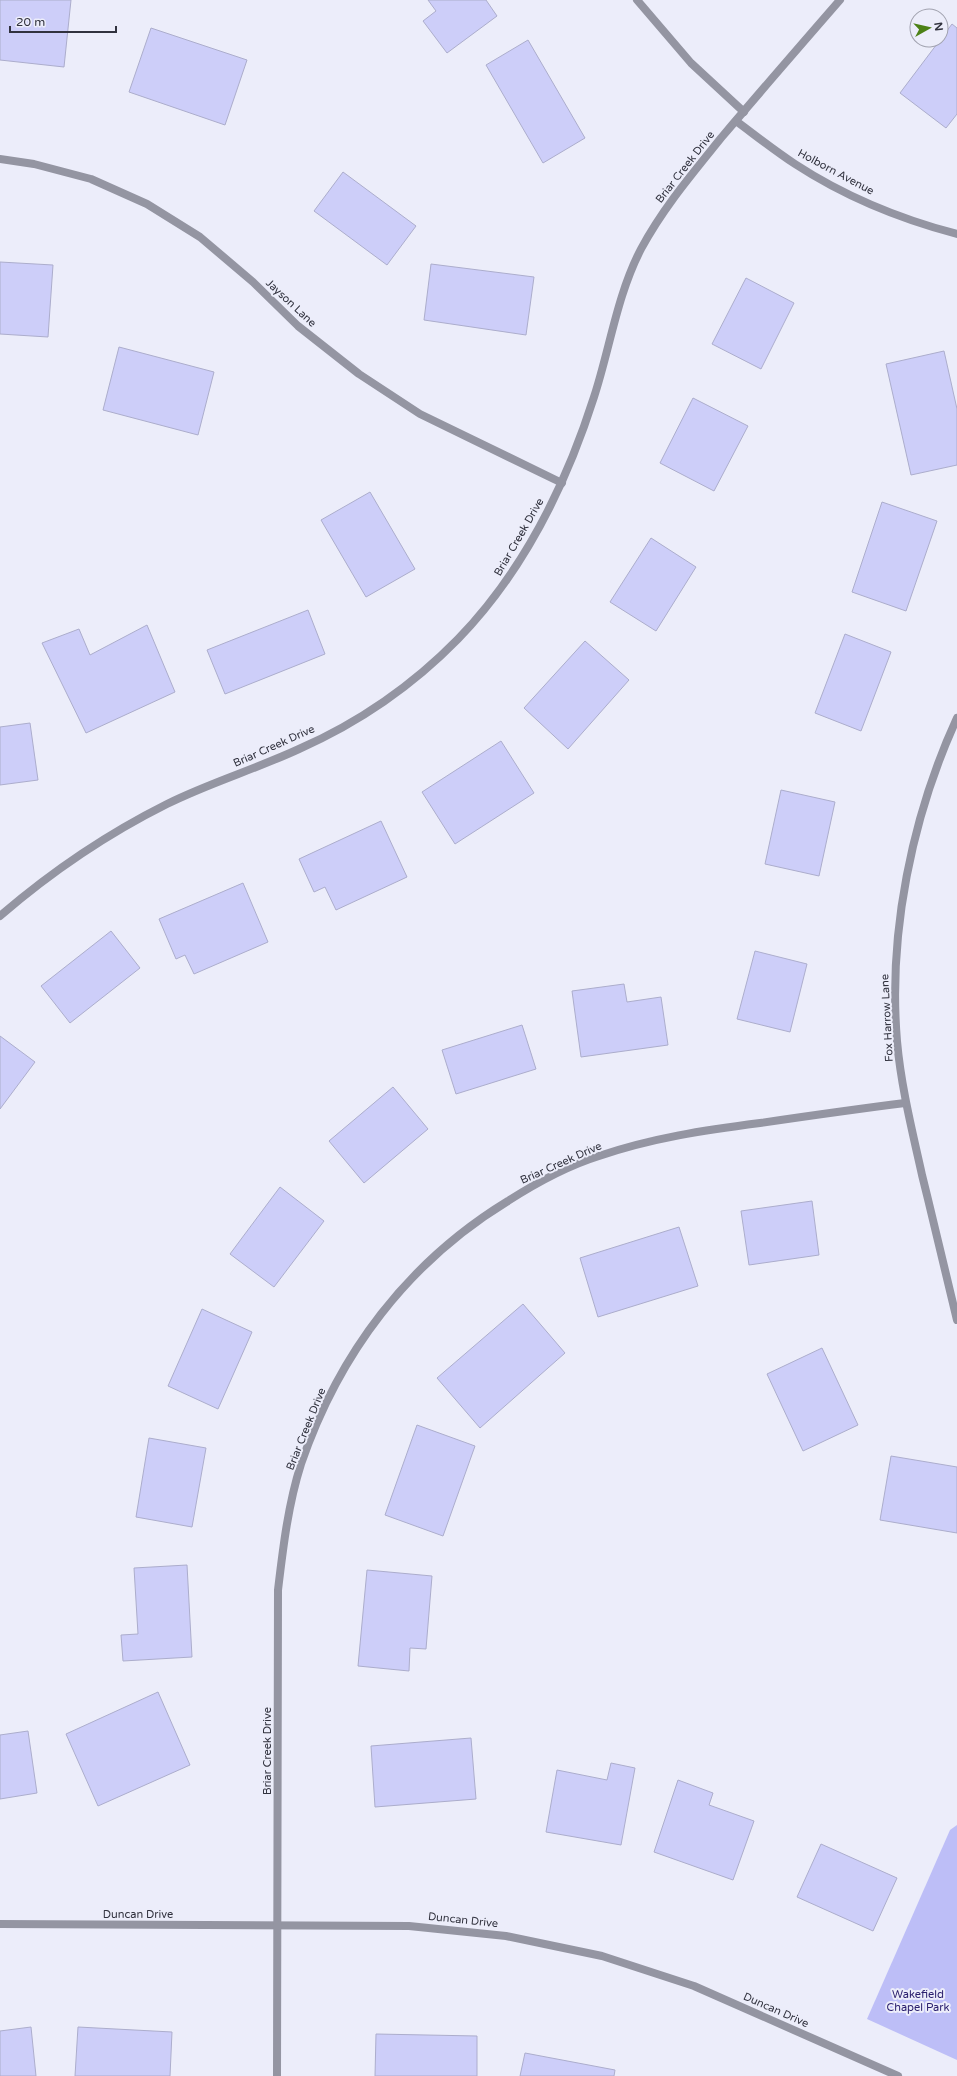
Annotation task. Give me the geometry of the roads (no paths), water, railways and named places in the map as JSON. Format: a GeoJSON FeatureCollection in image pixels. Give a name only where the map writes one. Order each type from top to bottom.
{"type":"FeatureCollection","features":[{"type":"Feature","properties":{"kind":"street"},"geometry":{"type":"LineString","coordinates":[[637,0],[691,63],[744,112]]}},
{"type":"Feature","properties":{"kind":"street","name":"Briar Creek Drive"},"geometry":{"type":"LineString","coordinates":[[0,916],[28,892],[97,843],[168,803],[302,748],[366,714],[418,677],[460,637],[504,585],[527,550],[562,483],[594,397],[620,300],[640,251],[669,202],[840,0]]}},
{"type":"Feature","properties":{"kind":"street","name":"Holborn Avenue"},"geometry":{"type":"LineString","coordinates":[[736,121],[796,164],[855,198],[922,225],[957,234]]}},
{"type":"Feature","properties":{"kind":"street","name":"Jayson Lane"},"geometry":{"type":"LineString","coordinates":[[0,159],[34,164],[91,179],[147,204],[200,237],[253,282],[298,326],[359,374],[420,414],[562,483]]}},
{"type":"Feature","properties":{"kind":"street","name":"Fox Harrow Lane"},"geometry":{"type":"LineString","coordinates":[[957,718],[944,746],[920,819],[905,889],[896,967],[897,1040],[905,1103],[957,1320]]}},
{"type":"Feature","properties":{"kind":"street","name":"Briar Creek Drive"},"geometry":{"type":"LineString","coordinates":[[277,2076],[279,1925],[278,1590],[286,1525],[301,1465],[323,1408],[352,1353],[384,1308],[428,1261],[478,1219],[536,1183],[598,1156],[658,1139],[696,1132],[905,1103]]}},
{"type":"Feature","properties":{"kind":"street","name":"Duncan Drive"},"geometry":{"type":"LineString","coordinates":[[0,1924],[408,1926],[506,1936],[602,1956],[694,1986],[898,2076]]}},
{"type":"Feature","properties":{"kind":"park label","name":"Wakefield Chapel Park"},"geometry":{"type":"Point","coordinates":[918,2000]}}]}
